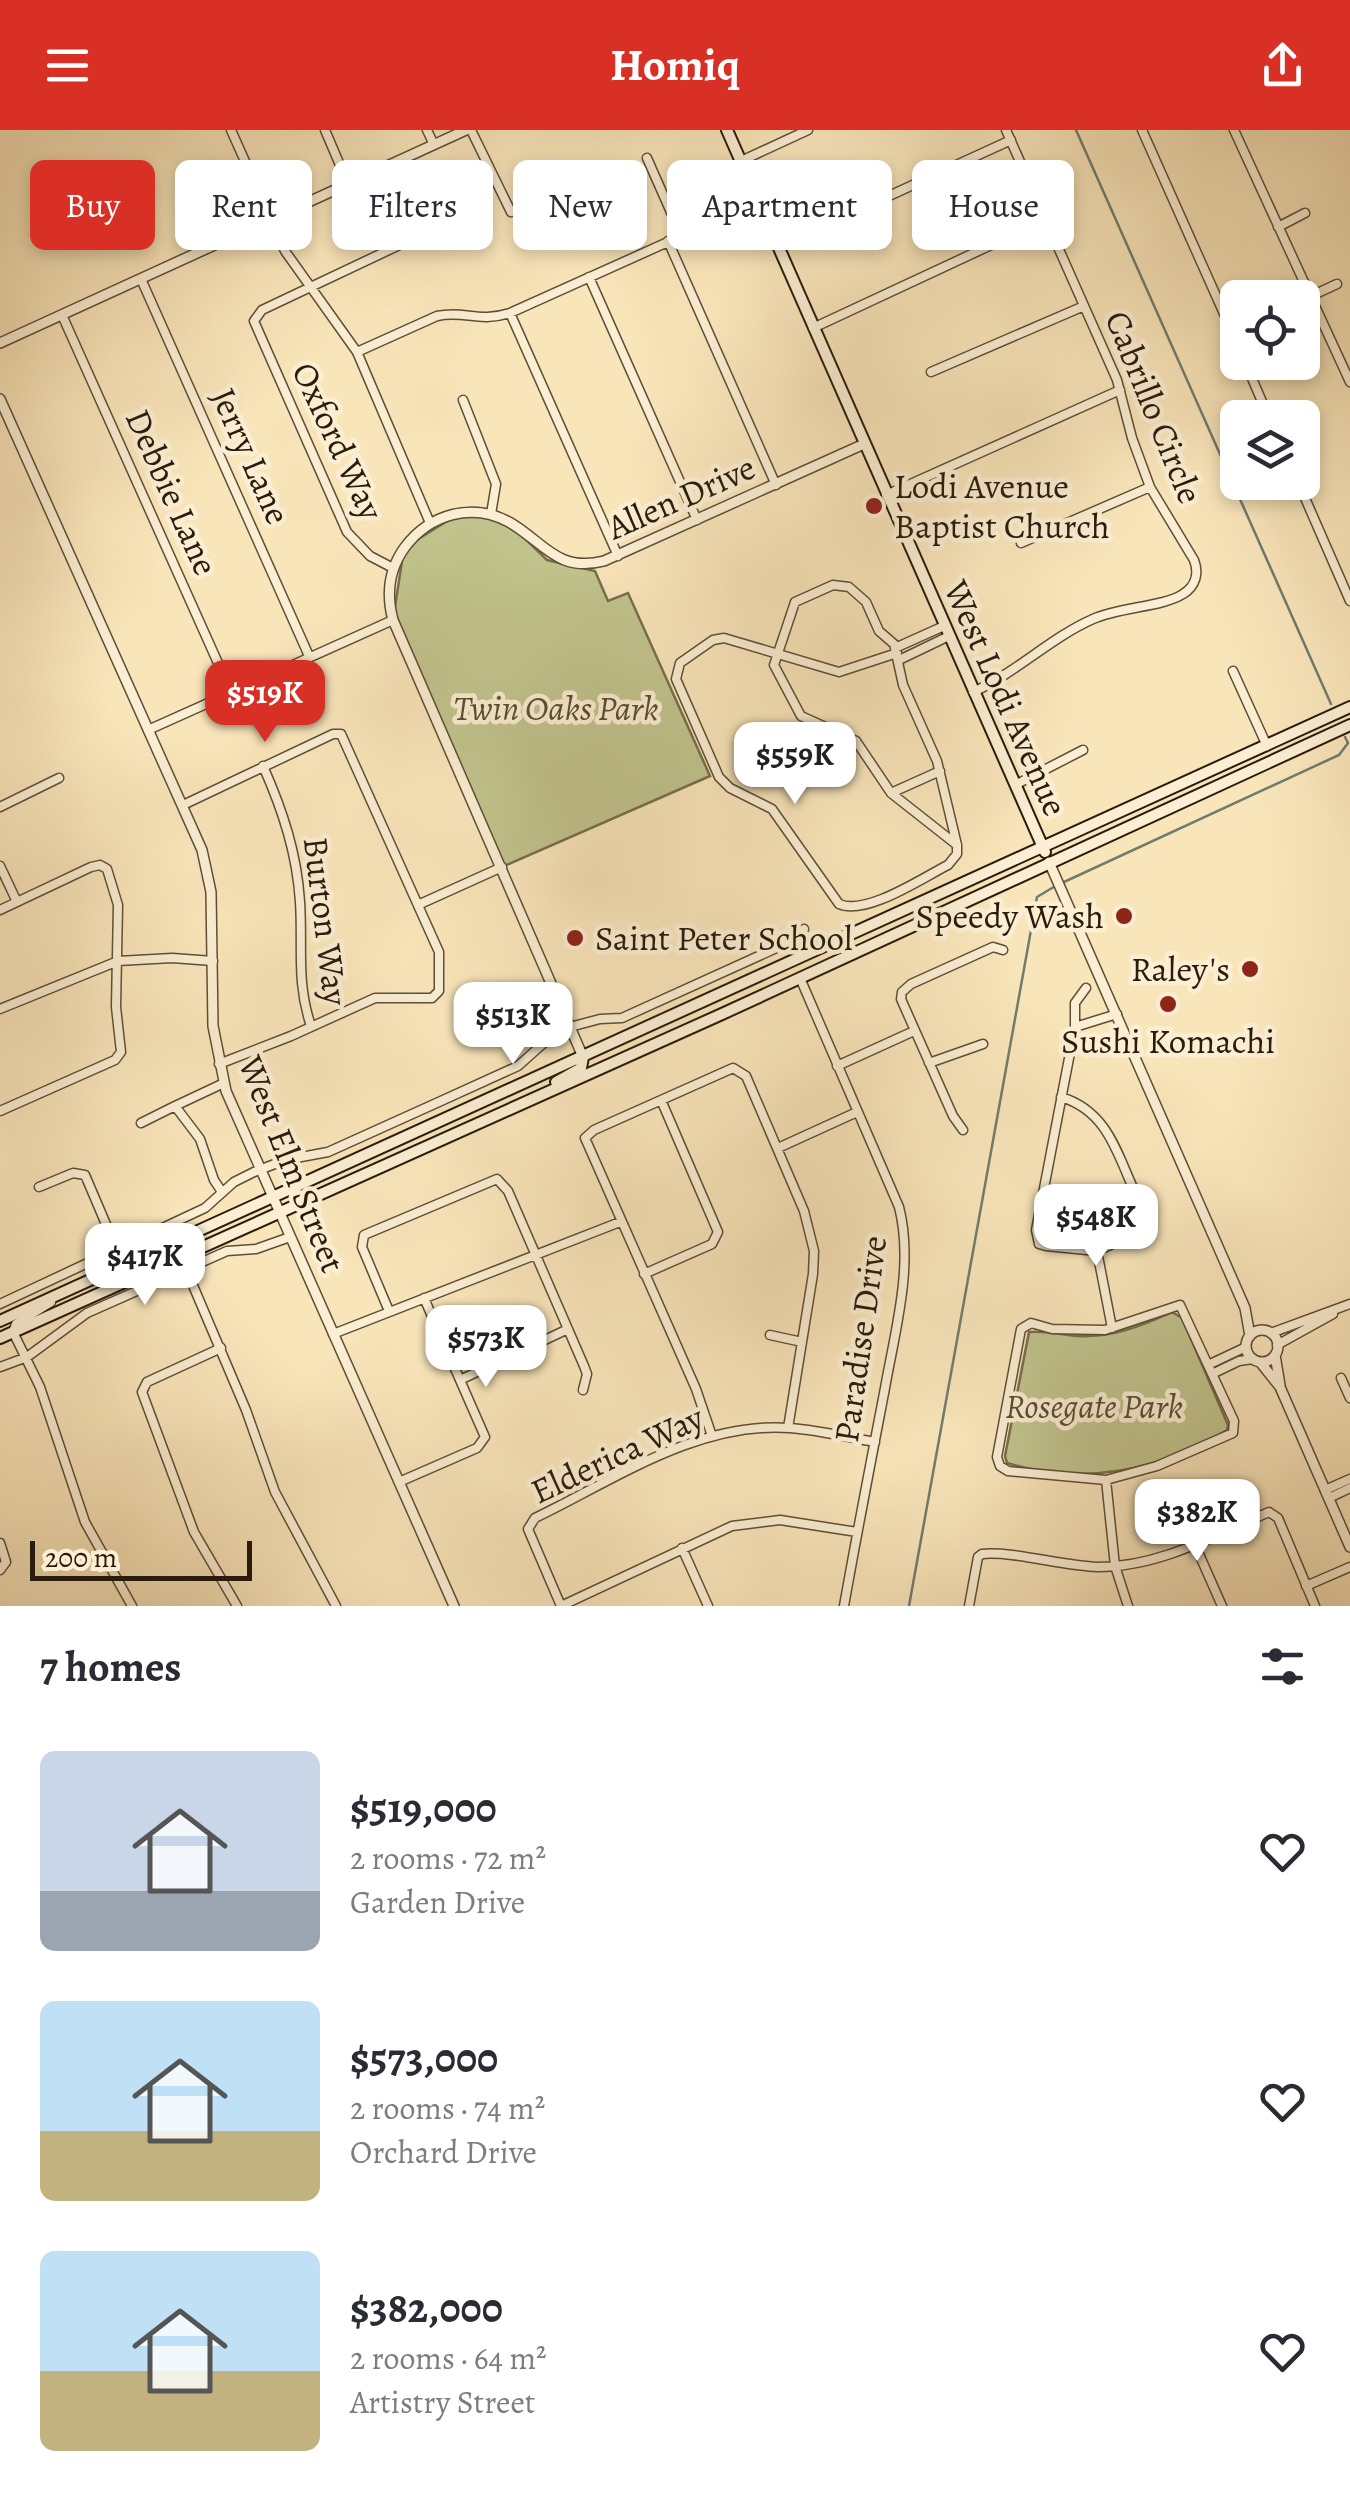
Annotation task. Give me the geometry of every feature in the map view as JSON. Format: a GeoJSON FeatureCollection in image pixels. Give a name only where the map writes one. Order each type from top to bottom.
{"type":"FeatureCollection","features":[{"type":"Feature","properties":{"kind":"main road","name":"West Lodi Avenue"},"geometry":{"type":"LineString","coordinates":[[727,130],[741,160]]}},
{"type":"Feature","properties":{"kind":"main road","name":"West Lodi Avenue"},"geometry":{"type":"LineString","coordinates":[[781,250],[1049,862]]}},
{"type":"Feature","properties":{"kind":"main road"},"geometry":{"type":"LineString","coordinates":[[0,1320],[1350,707]]}},
{"type":"Feature","properties":{"kind":"main road"},"geometry":{"type":"LineString","coordinates":[[0,1338],[1350,725]]}},
{"type":"Feature","properties":{"kind":"main road"},"geometry":{"type":"LineString","coordinates":[[1184,800],[1187,790],[1240,764],[1247,754]]}},
{"type":"Feature","properties":{"kind":"main road"},"geometry":{"type":"LineString","coordinates":[[800,978],[801,965],[820,950]]}},
{"type":"Feature","properties":{"kind":"main road"},"geometry":{"type":"LineString","coordinates":[[522,1104],[535,1092],[581,1068],[583,1057]]}},
{"type":"Feature","properties":{"kind":"street"},"geometry":{"type":"LineString","coordinates":[[231,130],[244,160]]}},
{"type":"Feature","properties":{"kind":"street"},"geometry":{"type":"LineString","coordinates":[[325,130],[338,160]]}},
{"type":"Feature","properties":{"kind":"street"},"geometry":{"type":"LineString","coordinates":[[428,130],[434,145]]}},
{"type":"Feature","properties":{"kind":"street"},"geometry":{"type":"LineString","coordinates":[[401,160],[468,130],[513,211]]}},
{"type":"Feature","properties":{"kind":"street"},"geometry":{"type":"LineString","coordinates":[[741,160],[808,130]]}},
{"type":"Feature","properties":{"kind":"street","name":"Cabrillo Circle"},"geometry":{"type":"LineString","coordinates":[[1006,130],[1020,160]]}},
{"type":"Feature","properties":{"kind":"street"},"geometry":{"type":"LineString","coordinates":[[1142,130],[1220,305]]}},
{"type":"Feature","properties":{"kind":"street"},"geometry":{"type":"LineString","coordinates":[[1234,130],[1304,280]]}},
{"type":"Feature","properties":{"kind":"street"},"geometry":{"type":"LineString","coordinates":[[892,195],[1011,140]]}},
{"type":"Feature","properties":{"kind":"street"},"geometry":{"type":"LineString","coordinates":[[647,158],[667,203]]}},
{"type":"Feature","properties":{"kind":"street"},"geometry":{"type":"LineString","coordinates":[[1278,227],[1305,213]]}},
{"type":"Feature","properties":{"kind":"street"},"geometry":{"type":"LineString","coordinates":[[358,352],[438,316],[483,319],[510,313],[667,242]]}},
{"type":"Feature","properties":{"kind":"street"},"geometry":{"type":"LineString","coordinates":[[0,343],[204,250]]}},
{"type":"Feature","properties":{"kind":"street"},"geometry":{"type":"LineString","coordinates":[[284,250],[358,352],[430,524]]}},
{"type":"Feature","properties":{"kind":"street"},"geometry":{"type":"LineString","coordinates":[[312,289],[391,250]]}},
{"type":"Feature","properties":{"kind":"street"},"geometry":{"type":"LineString","coordinates":[[672,250],[776,485]]}},
{"type":"Feature","properties":{"kind":"street"},"geometry":{"type":"LineString","coordinates":[[814,328],[981,250]]}},
{"type":"Feature","properties":{"kind":"street","name":"Cabrillo Circle"},"geometry":{"type":"LineString","coordinates":[[973,692],[1002,679],[1090,620],[1111,611],[1176,597],[1189,590],[1196,576],[1196,566],[1150,486],[1120,390],[1060,250]]}},
{"type":"Feature","properties":{"kind":"street"},"geometry":{"type":"LineString","coordinates":[[589,277],[697,520]]}},
{"type":"Feature","properties":{"kind":"street","name":"Jerry Lane"},"geometry":{"type":"LineString","coordinates":[[141,279],[309,656]]}},
{"type":"Feature","properties":{"kind":"street"},"geometry":{"type":"LineString","coordinates":[[1320,292],[1337,284]]}},
{"type":"Feature","properties":{"kind":"street","name":"Oxford Way"},"geometry":{"type":"LineString","coordinates":[[312,289],[262,310],[254,319],[256,328],[346,532],[370,556],[393,568]]}},
{"type":"Feature","properties":{"kind":"street"},"geometry":{"type":"LineString","coordinates":[[931,372],[1084,306]]}},
{"type":"Feature","properties":{"kind":"street"},"geometry":{"type":"LineString","coordinates":[[510,313],[618,556]]}},
{"type":"Feature","properties":{"kind":"street"},"geometry":{"type":"LineString","coordinates":[[1320,314],[1350,382]]}},
{"type":"Feature","properties":{"kind":"street","name":"Debbie Lane"},"geometry":{"type":"LineString","coordinates":[[62,315],[231,692]]}},
{"type":"Feature","properties":{"kind":"street"},"geometry":{"type":"LineString","coordinates":[[886,495],[1120,390]]}},
{"type":"Feature","properties":{"kind":"street","name":"West Elm Street"},"geometry":{"type":"LineString","coordinates":[[0,398],[202,850],[212,892],[213,1026],[224,1082],[454,1606]]}},
{"type":"Feature","properties":{"kind":"street"},"geometry":{"type":"LineString","coordinates":[[463,400],[496,484],[490,514],[454,514],[430,524],[413,537],[393,568],[389,600],[393,620],[583,1057]]}},
{"type":"Feature","properties":{"kind":"street","name":"Allen Drive"},"geometry":{"type":"LineString","coordinates":[[490,514],[522,531],[560,560],[596,564],[864,444]]}},
{"type":"Feature","properties":{"kind":"street"},"geometry":{"type":"LineString","coordinates":[[1021,542],[1150,486]]}},
{"type":"Feature","properties":{"kind":"street"},"geometry":{"type":"LineString","coordinates":[[1306,500],[1350,601]]}},
{"type":"Feature","properties":{"kind":"street"},"geometry":{"type":"LineString","coordinates":[[947,631],[897,654],[846,672],[777,651],[724,638],[713,640],[680,663],[676,679],[719,777],[730,788],[772,809],[832,897],[846,907],[865,906],[948,866],[957,854],[956,845],[940,771],[903,686],[897,654],[858,593],[849,587],[833,585],[794,602],[777,651],[774,665],[802,716],[856,741],[891,792],[956,845]]}},
{"type":"Feature","properties":{"kind":"street"},"geometry":{"type":"LineString","coordinates":[[148,730],[393,620]]}},
{"type":"Feature","properties":{"kind":"street"},"geometry":{"type":"LineString","coordinates":[[1233,671],[1266,746]]}},
{"type":"Feature","properties":{"kind":"street"},"geometry":{"type":"LineString","coordinates":[[183,804],[333,734],[343,736],[439,952],[439,992],[432,998],[380,997],[219,1064]]}},
{"type":"Feature","properties":{"kind":"street"},"geometry":{"type":"LineString","coordinates":[[1014,785],[1083,750]]}},
{"type":"Feature","properties":{"kind":"street","name":"Burton Way"},"geometry":{"type":"LineString","coordinates":[[264,766],[296,860],[301,920],[300,983],[312,1026]]}},
{"type":"Feature","properties":{"kind":"street"},"geometry":{"type":"LineString","coordinates":[[891,792],[940,771]]}},
{"type":"Feature","properties":{"kind":"street"},"geometry":{"type":"LineString","coordinates":[[0,807],[59,778]]}},
{"type":"Feature","properties":{"kind":"street","name":"West Lodi Avenue"},"geometry":{"type":"LineString","coordinates":[[1049,862],[1245,1308]]}},
{"type":"Feature","properties":{"kind":"street"},"geometry":{"type":"LineString","coordinates":[[0,866],[17,902]]}},
{"type":"Feature","properties":{"kind":"street"},"geometry":{"type":"LineString","coordinates":[[0,910],[91,867],[104,866],[118,904],[116,1007],[120,1057],[0,1111]]}},
{"type":"Feature","properties":{"kind":"street"},"geometry":{"type":"LineString","coordinates":[[420,904],[502,867]]}},
{"type":"Feature","properties":{"kind":"street"},"geometry":{"type":"LineString","coordinates":[[0,1304],[205,1208],[222,1192],[261,1168],[328,1152],[518,1066],[546,1041],[570,1028],[600,1019],[622,1018],[794,940],[804,929]]}},
{"type":"Feature","properties":{"kind":"street"},"geometry":{"type":"LineString","coordinates":[[963,1130],[914,1030],[902,992],[917,981],[993,947],[1003,950]]}},
{"type":"Feature","properties":{"kind":"street"},"geometry":{"type":"LineString","coordinates":[[0,1010],[118,961],[172,958],[213,962]]}},
{"type":"Feature","properties":{"kind":"street","name":"Paradise Drive"},"geometry":{"type":"LineString","coordinates":[[800,978],[899,1207],[906,1244],[893,1346],[844,1606]]}},
{"type":"Feature","properties":{"kind":"street"},"geometry":{"type":"LineString","coordinates":[[1062,1097],[1090,1109],[1102,1122],[1147,1215],[1148,1225],[1141,1232],[1097,1251],[1046,1246],[1036,1240],[1036,1230],[1075,1027],[1076,1003],[1086,988]]}},
{"type":"Feature","properties":{"kind":"street"},"geometry":{"type":"LineString","coordinates":[[1075,1027],[1118,1014]]}},
{"type":"Feature","properties":{"kind":"street"},"geometry":{"type":"LineString","coordinates":[[837,1066],[914,1030]]}},
{"type":"Feature","properties":{"kind":"street"},"geometry":{"type":"LineString","coordinates":[[929,1063],[983,1044]]}},
{"type":"Feature","properties":{"kind":"street"},"geometry":{"type":"LineString","coordinates":[[712,1436],[696,1389],[586,1144],[588,1134],[735,1068],[746,1076],[778,1148],[804,1211],[814,1251],[788,1428]]}},
{"type":"Feature","properties":{"kind":"street"},"geometry":{"type":"LineString","coordinates":[[141,1123],[224,1082]]}},
{"type":"Feature","properties":{"kind":"street"},"geometry":{"type":"LineString","coordinates":[[644,1274],[712,1244],[718,1232],[661,1100]]}},
{"type":"Feature","properties":{"kind":"street"},"geometry":{"type":"LineString","coordinates":[[176,1106],[200,1138],[222,1192]]}},
{"type":"Feature","properties":{"kind":"street"},"geometry":{"type":"LineString","coordinates":[[778,1148],[857,1112]]}},
{"type":"Feature","properties":{"kind":"street"},"geometry":{"type":"LineString","coordinates":[[39,1187],[72,1173],[86,1176],[117,1250]]}},
{"type":"Feature","properties":{"kind":"street"},"geometry":{"type":"LineString","coordinates":[[389,1311],[365,1253],[361,1240],[364,1235],[498,1179],[508,1190],[568,1329],[586,1374],[583,1390]]}},
{"type":"Feature","properties":{"kind":"street"},"geometry":{"type":"LineString","coordinates":[[333,1334],[620,1222]]}},
{"type":"Feature","properties":{"kind":"street"},"geometry":{"type":"LineString","coordinates":[[0,1367],[27,1357],[74,1320],[186,1269],[227,1251],[256,1250],[290,1237]]}},
{"type":"Feature","properties":{"kind":"street"},"geometry":{"type":"LineString","coordinates":[[1097,1251],[1112,1328]]}},
{"type":"Feature","properties":{"kind":"street"},"geometry":{"type":"LineString","coordinates":[[186,1269],[221,1348],[275,1492],[336,1606]]}},
{"type":"Feature","properties":{"kind":"street"},"geometry":{"type":"LineString","coordinates":[[69,1289],[16,1324],[13,1332],[27,1357],[59,1440],[85,1522],[132,1606]]}},
{"type":"Feature","properties":{"kind":"street"},"geometry":{"type":"LineString","coordinates":[[400,1482],[477,1448],[485,1437],[424,1298]]}},
{"type":"Feature","properties":{"kind":"street"},"geometry":{"type":"LineString","coordinates":[[1180,1304],[1234,1429],[1229,1437],[1157,1466],[1106,1480],[1008,1471],[1000,1466],[998,1457],[1019,1333],[1031,1323],[1090,1332],[1112,1328],[1180,1304]]}},
{"type":"Feature","properties":{"kind":"street"},"geometry":{"type":"LineString","coordinates":[[1210,1370],[1248,1341],[1267,1332],[1346,1306]]}},
{"type":"Feature","properties":{"kind":"street"},"geometry":{"type":"LineString","coordinates":[[1210,1370],[1239,1361],[1268,1360],[1276,1350],[1346,1306]]}},
{"type":"Feature","properties":{"kind":"street"},"geometry":{"type":"LineString","coordinates":[[1245,1308],[1267,1332],[1276,1350],[1280,1388]]}},
{"type":"Feature","properties":{"kind":"street"},"geometry":{"type":"LineString","coordinates":[[1245,1308],[1248,1341],[1256,1360],[1280,1388],[1350,1547]]}},
{"type":"Feature","properties":{"kind":"street"},"geometry":{"type":"LineString","coordinates":[[460,1380],[568,1329]]}},
{"type":"Feature","properties":{"kind":"street"},"geometry":{"type":"LineString","coordinates":[[770,1335],[802,1342]]}},
{"type":"Feature","properties":{"kind":"street"},"geometry":{"type":"LineString","coordinates":[[221,1348],[147,1382],[142,1392],[194,1532],[237,1606]]}},
{"type":"Feature","properties":{"kind":"street"},"geometry":{"type":"LineString","coordinates":[[1341,1378],[1350,1398]]}},
{"type":"Feature","properties":{"kind":"street","name":"Elderica Way"},"geometry":{"type":"LineString","coordinates":[[560,1606],[530,1538],[532,1520],[674,1450],[712,1436],[788,1428],[875,1442]]}},
{"type":"Feature","properties":{"kind":"street"},"geometry":{"type":"LineString","coordinates":[[1327,1494],[1350,1479]]}},
{"type":"Feature","properties":{"kind":"street"},"geometry":{"type":"LineString","coordinates":[[1106,1480],[1115,1566],[1128,1606]]}},
{"type":"Feature","properties":{"kind":"street"},"geometry":{"type":"LineString","coordinates":[[1327,1494],[1350,1488]]}},
{"type":"Feature","properties":{"kind":"street"},"geometry":{"type":"LineString","coordinates":[[969,1606],[978,1557],[982,1554],[1065,1565],[1115,1566],[1195,1545],[1272,1512],[1315,1606]]}},
{"type":"Feature","properties":{"kind":"street"},"geometry":{"type":"LineString","coordinates":[[560,1606],[732,1526],[755,1521],[799,1521],[857,1532]]}},
{"type":"Feature","properties":{"kind":"street"},"geometry":{"type":"LineString","coordinates":[[0,1543],[5,1555],[2,1568]]}},
{"type":"Feature","properties":{"kind":"street"},"geometry":{"type":"LineString","coordinates":[[1195,1545],[1222,1606]]}},
{"type":"Feature","properties":{"kind":"street"},"geometry":{"type":"LineString","coordinates":[[682,1548],[708,1606]]}},
{"type":"Feature","properties":{"kind":"street"},"geometry":{"type":"LineString","coordinates":[[1306,1586],[1350,1567]]}},
{"type":"Feature","properties":{"kind":"green space","name":"Twin Oaks Park"},"geometry":{"type":"Polygon","coordinates":[[[460,513],[508,522],[547,560],[595,571],[608,601],[628,593],[710,776],[502,867],[393,620],[404,548],[460,513]]]}},
{"type":"Feature","properties":{"kind":"green space","name":"Rosegate Park"},"geometry":{"type":"Polygon","coordinates":[[[1172,1312],[1182,1318],[1227,1430],[1175,1456],[1120,1470],[1064,1473],[1007,1463],[1005,1456],[1029,1332],[1102,1335],[1172,1312]]]}},
{"type":"Feature","properties":{"kind":"waterway"},"geometry":{"type":"LineString","coordinates":[[1076,130],[1331,704]]}},
{"type":"Feature","properties":{"kind":"waterway"},"geometry":{"type":"LineString","coordinates":[[1064,882],[1339,755],[1348,743],[1345,737]]}},
{"type":"Feature","properties":{"kind":"waterway"},"geometry":{"type":"LineString","coordinates":[[909,1606],[1037,897],[1057,885]]}},
{"type":"Feature","properties":{"kind":"place","name":"Lodi Avenue Baptist Church"},"geometry":{"type":"Point","coordinates":[874,506]}},
{"type":"Feature","properties":{"kind":"place","name":"Speedy Wash"},"geometry":{"type":"Point","coordinates":[1124,916]}},
{"type":"Feature","properties":{"kind":"place","name":"Saint Peter School"},"geometry":{"type":"Point","coordinates":[575,938]}},
{"type":"Feature","properties":{"kind":"place","name":"Raley's"},"geometry":{"type":"Point","coordinates":[1250,969]}},
{"type":"Feature","properties":{"kind":"place","name":"Sushi Komachi"},"geometry":{"type":"Point","coordinates":[1168,1004]}}]}
